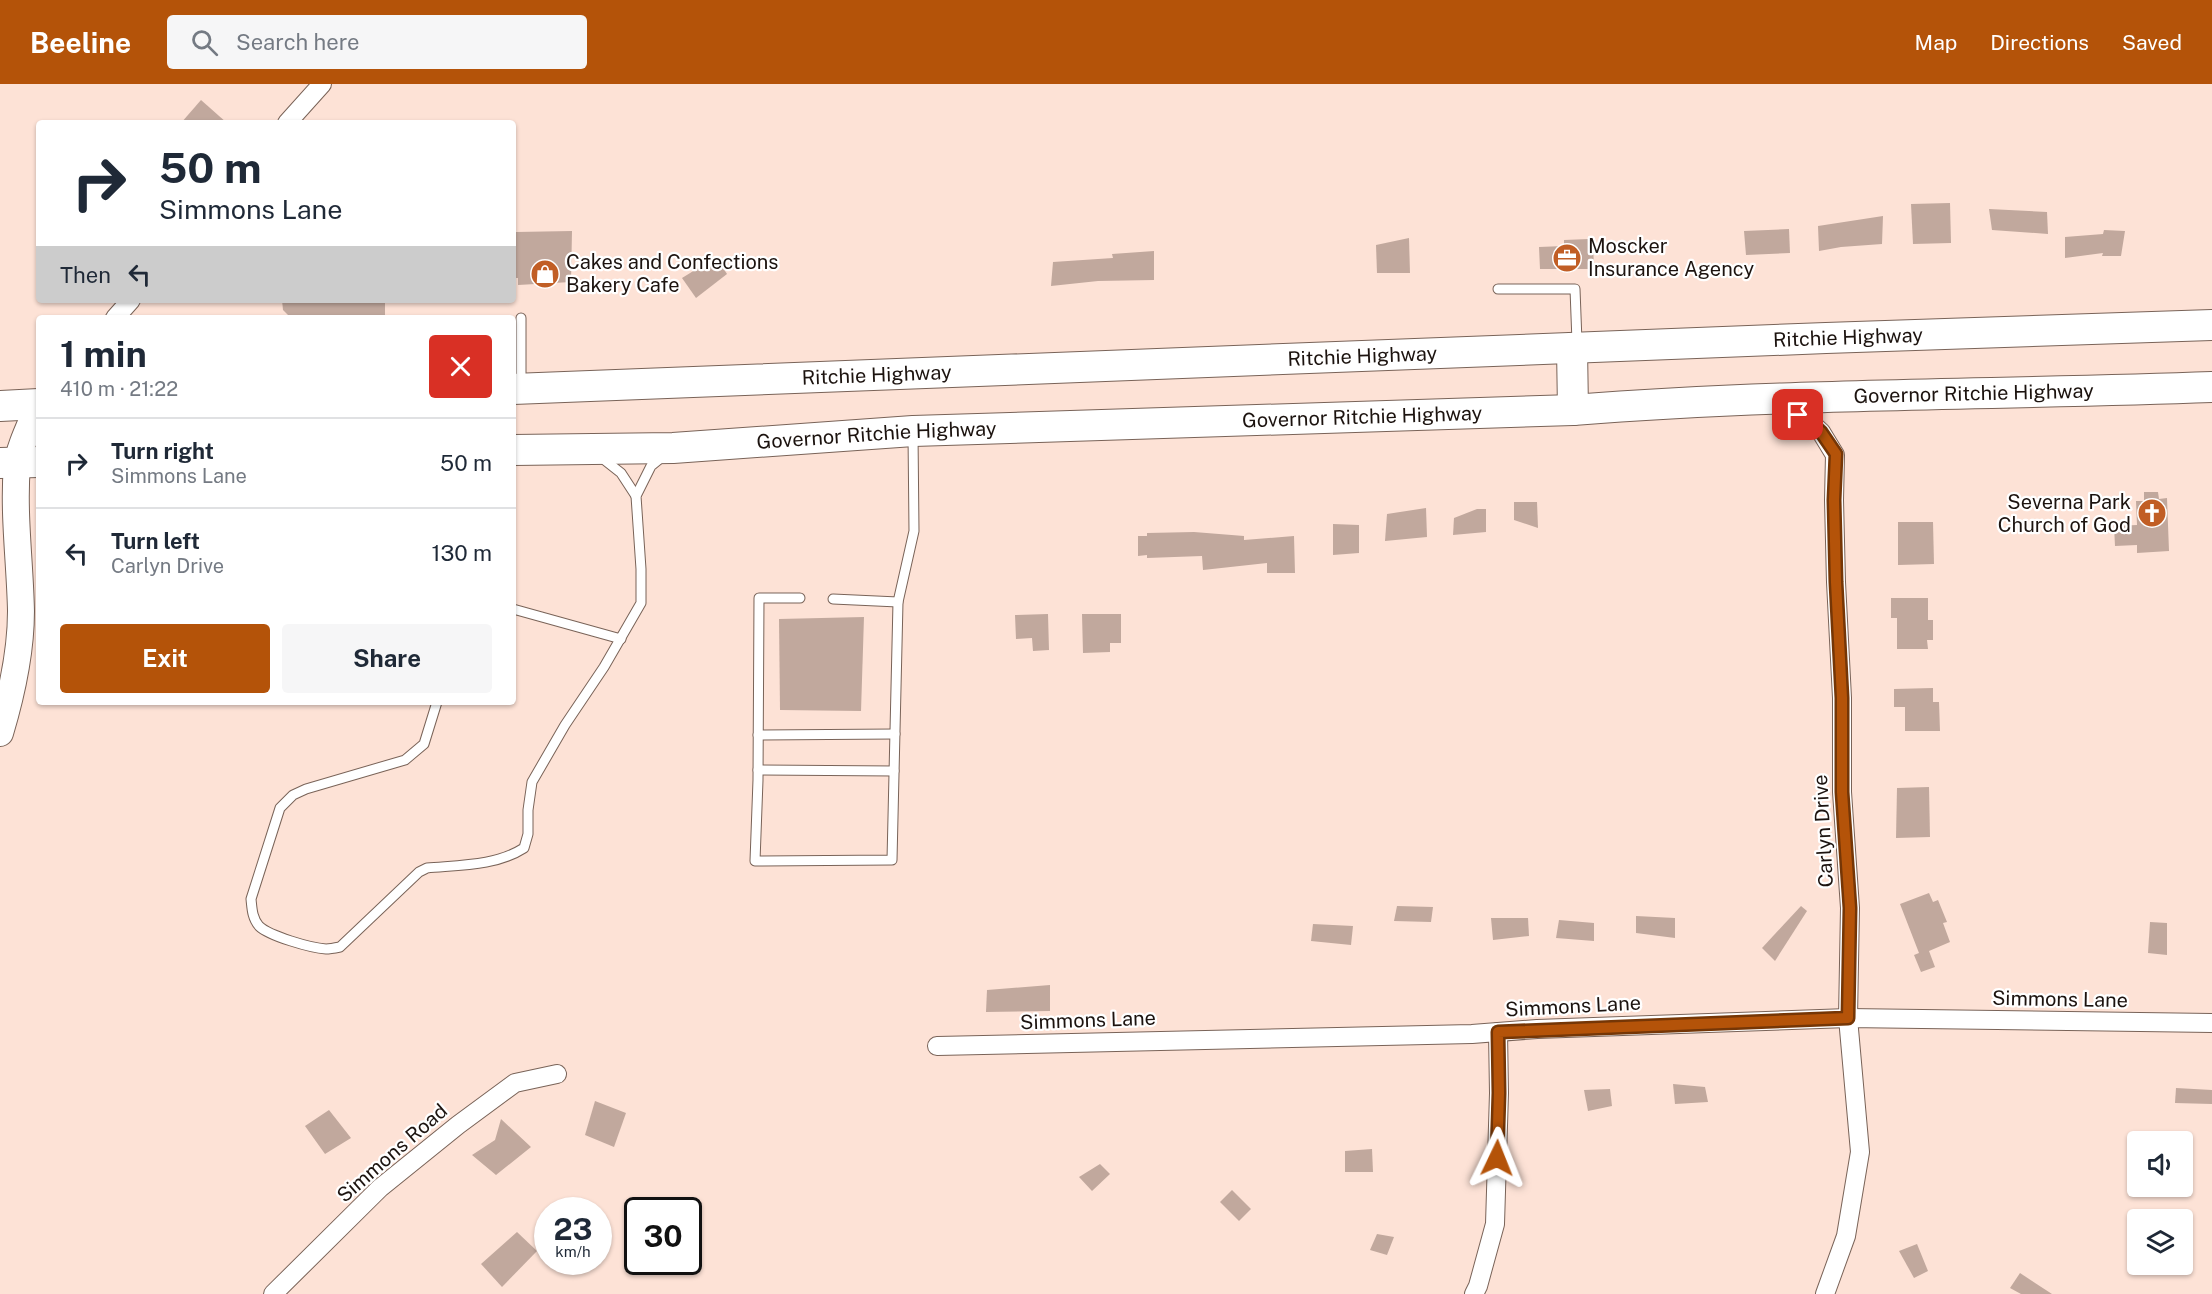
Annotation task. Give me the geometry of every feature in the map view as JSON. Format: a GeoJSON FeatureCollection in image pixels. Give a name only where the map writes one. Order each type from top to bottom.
{"type":"FeatureCollection","features":[{"type":"Feature","properties":{"kind":"highway","name":"Ritchie Highway"},"geometry":{"type":"LineString","coordinates":[[517,388],[2212,325]]}},
{"type":"Feature","properties":{"kind":"highway"},"geometry":{"type":"LineString","coordinates":[[1573,410],[1574,348]]}},
{"type":"Feature","properties":{"kind":"highway","name":"Governor Ritchie Highway"},"geometry":{"type":"LineString","coordinates":[[516,450],[673,448],[913,431],[1573,410],[1659,403],[1763,399],[2212,387]]}},
{"type":"Feature","properties":{"kind":"highway"},"geometry":{"type":"LineString","coordinates":[[0,406],[36,404]]}},
{"type":"Feature","properties":{"kind":"main road"},"geometry":{"type":"LineString","coordinates":[[0,733],[15,675],[19,645],[21,613],[17,525],[19,462],[36,413]]}},
{"type":"Feature","properties":{"kind":"street"},"geometry":{"type":"LineString","coordinates":[[290,120],[322,84]]}},
{"type":"Feature","properties":{"kind":"street"},"geometry":{"type":"LineString","coordinates":[[118,315],[128,303]]}},
{"type":"Feature","properties":{"kind":"street","name":"Carlyn Drive"},"geometry":{"type":"LineString","coordinates":[[1763,399],[1809,421],[1821,432],[1836,454],[1834,500],[1842,698],[1842,792],[1850,908],[1848,1018],[1860,1152],[1846,1236],[1824,1294]]}},
{"type":"Feature","properties":{"kind":"street","name":"Simmons Lane"},"geometry":{"type":"LineString","coordinates":[[937,1046],[1498,1032],[1848,1018],[2212,1023]]}},
{"type":"Feature","properties":{"kind":"street"},"geometry":{"type":"LineString","coordinates":[[1474,1294],[1495,1224],[1499,1093],[1498,1032]]}},
{"type":"Feature","properties":{"kind":"street","name":"Simmons Road"},"geometry":{"type":"LineString","coordinates":[[273,1294],[380,1188],[458,1125],[515,1083],[557,1074]]}},
{"type":"Feature","properties":{"kind":"lane"},"geometry":{"type":"LineString","coordinates":[[1498,289],[1575,289],[1574,348]]}},
{"type":"Feature","properties":{"kind":"lane"},"geometry":{"type":"LineString","coordinates":[[517,388],[520,318]]}},
{"type":"Feature","properties":{"kind":"lane"},"geometry":{"type":"LineString","coordinates":[[800,598],[759,598],[755,861],[892,860],[898,602],[914,531],[913,431]]}},
{"type":"Feature","properties":{"kind":"lane"},"geometry":{"type":"LineString","coordinates":[[636,496],[651,466],[673,448]]}},
{"type":"Feature","properties":{"kind":"lane"},"geometry":{"type":"LineString","coordinates":[[436,705],[424,744],[405,760],[306,789],[293,795],[280,808],[251,899],[255,920],[260,927],[303,944],[328,949],[340,947],[419,872],[427,868],[510,857],[524,848],[528,834],[528,810],[532,782],[621,639],[640,603],[641,569],[636,496],[621,472],[590,449]]}},
{"type":"Feature","properties":{"kind":"lane"},"geometry":{"type":"LineString","coordinates":[[833,599],[898,602]]}},
{"type":"Feature","properties":{"kind":"lane"},"geometry":{"type":"LineString","coordinates":[[516,610],[621,639]]}},
{"type":"Feature","properties":{"kind":"lane"},"geometry":{"type":"LineString","coordinates":[[758,735],[895,734]]}},
{"type":"Feature","properties":{"kind":"lane"},"geometry":{"type":"LineString","coordinates":[[758,775],[894,771]]}},
{"type":"Feature","properties":{"kind":"building"},"geometry":{"type":"Polygon","coordinates":[[[201,100],[224,120],[184,120],[201,100]]]}},
{"type":"Feature","properties":{"kind":"building"},"geometry":{"type":"Polygon","coordinates":[[[1950,203],[1951,243],[1913,244],[1911,204],[1950,203]]]}},
{"type":"Feature","properties":{"kind":"building"},"geometry":{"type":"Polygon","coordinates":[[[1989,209],[2047,212],[2048,234],[1992,230],[1989,209]]]}},
{"type":"Feature","properties":{"kind":"building"},"geometry":{"type":"Polygon","coordinates":[[[1883,216],[1882,244],[1819,251],[1818,226],[1883,216]]]}},
{"type":"Feature","properties":{"kind":"building"},"geometry":{"type":"Polygon","coordinates":[[[1789,229],[1790,253],[1746,255],[1744,231],[1789,229]]]}},
{"type":"Feature","properties":{"kind":"building"},"geometry":{"type":"Polygon","coordinates":[[[2104,230],[2125,231],[2121,256],[2102,256],[2103,253],[2065,258],[2065,237],[2103,234],[2104,230]]]}},
{"type":"Feature","properties":{"kind":"building"},"geometry":{"type":"Polygon","coordinates":[[[572,231],[571,282],[518,285],[516,232],[572,231]]]}},
{"type":"Feature","properties":{"kind":"building"},"geometry":{"type":"Polygon","coordinates":[[[1409,238],[1410,273],[1377,273],[1376,245],[1409,238]]]}},
{"type":"Feature","properties":{"kind":"building","name":"Moscker Insurance Agency"},"geometry":{"type":"Polygon","coordinates":[[[1589,239],[1589,243],[1593,243],[1594,269],[1540,269],[1539,247],[1564,246],[1564,240],[1589,239]]]}},
{"type":"Feature","properties":{"kind":"building"},"geometry":{"type":"Polygon","coordinates":[[[1154,251],[1154,280],[1098,281],[1051,286],[1053,262],[1113,258],[1112,254],[1154,251]]]}},
{"type":"Feature","properties":{"kind":"building"},"geometry":{"type":"Polygon","coordinates":[[[716,257],[727,274],[696,298],[682,278],[716,257]]]}},
{"type":"Feature","properties":{"kind":"building"},"geometry":{"type":"Polygon","coordinates":[[[282,303],[385,303],[385,315],[288,315],[283,310],[282,303]]]}},
{"type":"Feature","properties":{"kind":"building","name":"Severna Park Church of God"},"geometry":{"type":"Polygon","coordinates":[[[2144,492],[2158,492],[2159,499],[2167,498],[2169,551],[2137,553],[2137,545],[2115,546],[2114,526],[2137,525],[2136,501],[2144,501],[2144,492]]]}},
{"type":"Feature","properties":{"kind":"building"},"geometry":{"type":"Polygon","coordinates":[[[1514,502],[1537,502],[1538,528],[1514,520],[1514,502]]]}},
{"type":"Feature","properties":{"kind":"building"},"geometry":{"type":"Polygon","coordinates":[[[1426,508],[1427,537],[1385,541],[1387,514],[1426,508]]]}},
{"type":"Feature","properties":{"kind":"building"},"geometry":{"type":"Polygon","coordinates":[[[1477,509],[1486,509],[1486,532],[1453,535],[1454,518],[1477,509]]]}},
{"type":"Feature","properties":{"kind":"building"},"geometry":{"type":"Polygon","coordinates":[[[1898,522],[1933,522],[1934,564],[1898,565],[1898,522]]]}},
{"type":"Feature","properties":{"kind":"building"},"geometry":{"type":"Polygon","coordinates":[[[1333,524],[1359,525],[1359,553],[1333,555],[1333,524]]]}},
{"type":"Feature","properties":{"kind":"building"},"geometry":{"type":"Polygon","coordinates":[[[1194,532],[1244,536],[1244,540],[1294,536],[1295,573],[1267,573],[1267,563],[1203,570],[1202,556],[1147,558],[1147,555],[1138,556],[1138,536],[1147,536],[1147,533],[1194,532]]]}},
{"type":"Feature","properties":{"kind":"building"},"geometry":{"type":"Polygon","coordinates":[[[1891,598],[1928,598],[1928,620],[1933,620],[1933,640],[1927,640],[1928,649],[1897,649],[1897,618],[1891,618],[1891,598]]]}},
{"type":"Feature","properties":{"kind":"building"},"geometry":{"type":"Polygon","coordinates":[[[1048,614],[1049,650],[1033,651],[1032,638],[1016,639],[1015,615],[1048,614]]]}},
{"type":"Feature","properties":{"kind":"building"},"geometry":{"type":"Polygon","coordinates":[[[1082,614],[1121,614],[1121,643],[1110,643],[1110,652],[1083,653],[1082,614]]]}},
{"type":"Feature","properties":{"kind":"building"},"geometry":{"type":"Polygon","coordinates":[[[864,617],[861,711],[780,710],[779,619],[864,617]]]}},
{"type":"Feature","properties":{"kind":"building"},"geometry":{"type":"Polygon","coordinates":[[[1933,688],[1933,702],[1939,702],[1940,731],[1905,731],[1905,707],[1894,707],[1894,689],[1933,688]]]}},
{"type":"Feature","properties":{"kind":"building"},"geometry":{"type":"Polygon","coordinates":[[[1929,787],[1930,837],[1896,838],[1897,788],[1929,787]]]}},
{"type":"Feature","properties":{"kind":"building"},"geometry":{"type":"Polygon","coordinates":[[[1929,893],[1933,902],[1938,900],[1947,922],[1943,923],[1950,942],[1929,951],[1935,967],[1921,972],[1914,955],[1919,953],[1900,904],[1929,893]]]}},
{"type":"Feature","properties":{"kind":"building"},"geometry":{"type":"Polygon","coordinates":[[[1397,906],[1433,907],[1431,922],[1394,921],[1397,906]]]}},
{"type":"Feature","properties":{"kind":"building"},"geometry":{"type":"Polygon","coordinates":[[[1801,906],[1807,911],[1775,961],[1762,948],[1801,906]]]}},
{"type":"Feature","properties":{"kind":"building"},"geometry":{"type":"Polygon","coordinates":[[[1636,916],[1675,918],[1675,938],[1636,933],[1636,916]]]}},
{"type":"Feature","properties":{"kind":"building"},"geometry":{"type":"Polygon","coordinates":[[[1491,918],[1528,918],[1529,936],[1493,940],[1491,918]]]}},
{"type":"Feature","properties":{"kind":"building"},"geometry":{"type":"Polygon","coordinates":[[[1559,920],[1594,923],[1594,941],[1556,938],[1559,920]]]}},
{"type":"Feature","properties":{"kind":"building"},"geometry":{"type":"Polygon","coordinates":[[[2150,922],[2167,923],[2167,955],[2148,953],[2150,922]]]}},
{"type":"Feature","properties":{"kind":"building"},"geometry":{"type":"Polygon","coordinates":[[[1313,924],[1353,926],[1351,945],[1311,941],[1313,924]]]}},
{"type":"Feature","properties":{"kind":"building"},"geometry":{"type":"Polygon","coordinates":[[[1050,985],[1050,1011],[986,1012],[987,990],[1050,985]]]}},
{"type":"Feature","properties":{"kind":"building"},"geometry":{"type":"Polygon","coordinates":[[[1673,1084],[1705,1087],[1708,1102],[1675,1104],[1673,1084]]]}},
{"type":"Feature","properties":{"kind":"building"},"geometry":{"type":"Polygon","coordinates":[[[2176,1088],[2212,1090],[2212,1104],[2175,1103],[2176,1088]]]}},
{"type":"Feature","properties":{"kind":"building"},"geometry":{"type":"Polygon","coordinates":[[[1610,1089],[1612,1106],[1588,1111],[1584,1090],[1610,1089]]]}},
{"type":"Feature","properties":{"kind":"building"},"geometry":{"type":"Polygon","coordinates":[[[595,1101],[626,1113],[614,1147],[585,1135],[595,1101]]]}},
{"type":"Feature","properties":{"kind":"building"},"geometry":{"type":"Polygon","coordinates":[[[329,1110],[351,1138],[325,1154],[305,1126],[329,1110]]]}},
{"type":"Feature","properties":{"kind":"building"},"geometry":{"type":"Polygon","coordinates":[[[501,1119],[531,1147],[496,1175],[472,1155],[495,1140],[501,1119]]]}},
{"type":"Feature","properties":{"kind":"building"},"geometry":{"type":"Polygon","coordinates":[[[1372,1149],[1373,1172],[1345,1172],[1345,1151],[1372,1149]]]}},
{"type":"Feature","properties":{"kind":"building"},"geometry":{"type":"Polygon","coordinates":[[[1100,1164],[1110,1174],[1092,1191],[1079,1177],[1100,1164]]]}},
{"type":"Feature","properties":{"kind":"building"},"geometry":{"type":"Polygon","coordinates":[[[1232,1190],[1251,1209],[1239,1221],[1220,1202],[1232,1190]]]}},
{"type":"Feature","properties":{"kind":"building"},"geometry":{"type":"Polygon","coordinates":[[[517,1232],[534,1248],[534,1254],[502,1287],[481,1264],[517,1232]]]}},
{"type":"Feature","properties":{"kind":"building"},"geometry":{"type":"Polygon","coordinates":[[[1377,1234],[1394,1237],[1387,1255],[1370,1250],[1377,1234]]]}},
{"type":"Feature","properties":{"kind":"building"},"geometry":{"type":"Polygon","coordinates":[[[1917,1244],[1928,1271],[1914,1278],[1899,1251],[1917,1244]]]}},
{"type":"Feature","properties":{"kind":"building"},"geometry":{"type":"Polygon","coordinates":[[[2020,1273],[2052,1294],[2021,1294],[2010,1288],[2020,1273]]]}},
{"type":"Feature","properties":{"kind":"place","name":"Moscker Insurance Agency"},"geometry":{"type":"Point","coordinates":[1567,258]}},
{"type":"Feature","properties":{"kind":"place","name":"Cakes and Confections Bakery Cafe"},"geometry":{"type":"Point","coordinates":[545,274]}},
{"type":"Feature","properties":{"kind":"place","name":"Severna Park Church of God"},"geometry":{"type":"Point","coordinates":[2152,513]}},
{"type":"Feature","properties":{"kind":"route"},"geometry":{"type":"LineString","coordinates":[[1497,1158],[1498,1032],[1848,1018],[1850,908],[1842,792],[1842,698],[1834,500],[1836,454],[1821,432],[1798,415]]}}]}
